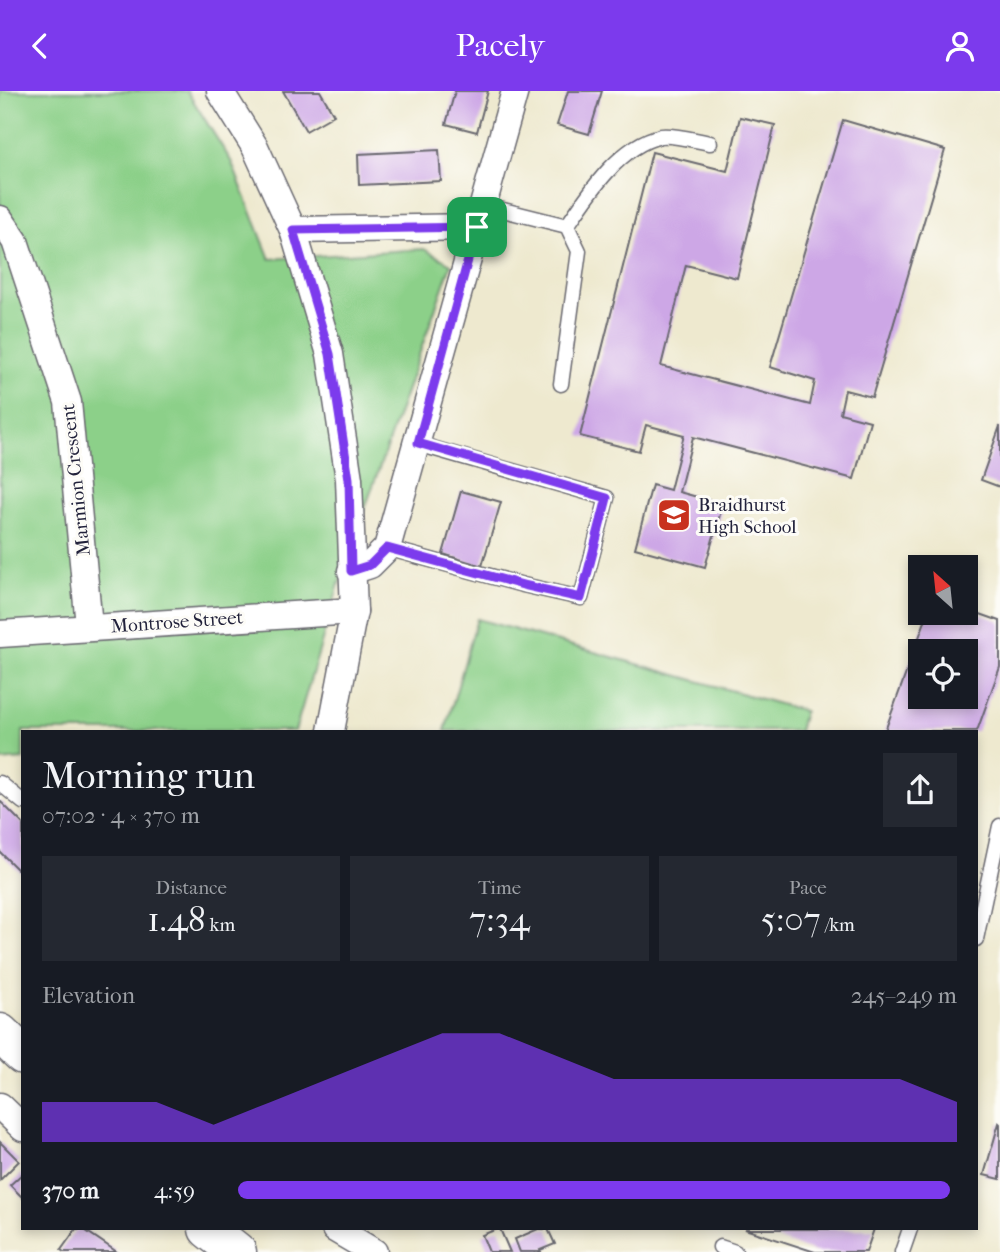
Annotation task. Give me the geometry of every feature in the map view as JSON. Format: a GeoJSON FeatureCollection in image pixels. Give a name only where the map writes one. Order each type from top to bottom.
{"type":"FeatureCollection","features":[{"type":"Feature","properties":{"kind":"main road"},"geometry":{"type":"LineString","coordinates":[[0,1033],[21,1053]]}},
{"type":"Feature","properties":{"kind":"main road"},"geometry":{"type":"LineString","coordinates":[[209,1230],[237,1252]]}},
{"type":"Feature","properties":{"kind":"street"},"geometry":{"type":"LineString","coordinates":[[220,91],[255,147],[293,230],[330,354],[349,479],[354,611],[331,730]]}},
{"type":"Feature","properties":{"kind":"street"},"geometry":{"type":"LineString","coordinates":[[351,571],[370,565],[387,548],[515,91]]}},
{"type":"Feature","properties":{"kind":"street"},"geometry":{"type":"LineString","coordinates":[[293,230],[480,216]]}},
{"type":"Feature","properties":{"kind":"street","name":"Marmion Crescent"},"geometry":{"type":"LineString","coordinates":[[0,219],[15,241],[68,402],[89,626]]}},
{"type":"Feature","properties":{"kind":"street","name":"Montrose Street"},"geometry":{"type":"LineString","coordinates":[[0,634],[89,626],[354,611]]}},
{"type":"Feature","properties":{"kind":"street"},"geometry":{"type":"LineString","coordinates":[[0,1106],[21,1126]]}},
{"type":"Feature","properties":{"kind":"street"},"geometry":{"type":"LineString","coordinates":[[337,1230],[374,1252]]}},
{"type":"Feature","properties":{"kind":"lane"},"geometry":{"type":"LineString","coordinates":[[568,226],[593,189],[629,151],[662,136],[710,143]]}},
{"type":"Feature","properties":{"kind":"lane"},"geometry":{"type":"LineString","coordinates":[[480,216],[568,226]]}},
{"type":"Feature","properties":{"kind":"lane"},"geometry":{"type":"LineString","coordinates":[[561,384],[572,319],[579,251],[568,226]]}},
{"type":"Feature","properties":{"kind":"lane"},"geometry":{"type":"LineString","coordinates":[[387,548],[581,598],[607,498],[418,443]]}},
{"type":"Feature","properties":{"kind":"lane"},"geometry":{"type":"LineString","coordinates":[[0,783],[21,800]]}},
{"type":"Feature","properties":{"kind":"lane"},"geometry":{"type":"LineString","coordinates":[[978,930],[1000,826]]}},
{"type":"Feature","properties":{"kind":"lane"},"geometry":{"type":"LineString","coordinates":[[902,1252],[910,1230]]}},
{"type":"Feature","properties":{"kind":"lane"},"geometry":{"type":"LineString","coordinates":[[720,1247],[735,1252]]}},
{"type":"Feature","properties":{"kind":"green space"},"geometry":{"type":"Polygon","coordinates":[[[0,91],[187,91],[231,161],[270,259],[424,249],[451,264],[342,574],[295,730],[21,730],[21,759],[0,761],[0,91]]]}},
{"type":"Feature","properties":{"kind":"green space"},"geometry":{"type":"Polygon","coordinates":[[[477,619],[804,711],[799,730],[445,730],[477,619]]]}},
{"type":"Feature","properties":{"kind":"building"},"geometry":{"type":"Polygon","coordinates":[[[283,91],[320,91],[334,115],[306,131],[283,91]]]}},
{"type":"Feature","properties":{"kind":"building"},"geometry":{"type":"Polygon","coordinates":[[[455,91],[488,91],[477,132],[446,124],[455,91]]]}},
{"type":"Feature","properties":{"kind":"building"},"geometry":{"type":"Polygon","coordinates":[[[568,91],[602,91],[589,134],[557,125],[568,91]]]}},
{"type":"Feature","properties":{"kind":"building","name":"Braidhurst High School"},"geometry":{"type":"Polygon","coordinates":[[[740,117],[775,125],[737,278],[686,265],[661,366],[810,405],[815,381],[770,367],[843,120],[945,150],[872,397],[845,390],[840,413],[870,421],[854,479],[693,437],[679,492],[723,504],[705,567],[635,548],[652,485],[670,490],[684,435],[646,425],[639,451],[580,436],[652,152],[727,171],[740,117]]]}},
{"type":"Feature","properties":{"kind":"building"},"geometry":{"type":"Polygon","coordinates":[[[439,150],[441,181],[359,185],[358,154],[439,150]]]}},
{"type":"Feature","properties":{"kind":"building"},"geometry":{"type":"Polygon","coordinates":[[[1000,426],[1000,487],[981,480],[1000,426]]]}},
{"type":"Feature","properties":{"kind":"building"},"geometry":{"type":"Polygon","coordinates":[[[461,491],[501,502],[482,566],[443,554],[461,491]]]}},
{"type":"Feature","properties":{"kind":"building"},"geometry":{"type":"Polygon","coordinates":[[[978,613],[1000,621],[1000,667],[977,730],[885,730],[908,668],[908,709],[978,709],[978,639],[919,639],[924,625],[978,625],[978,613]]]}},
{"type":"Feature","properties":{"kind":"building"},"geometry":{"type":"Polygon","coordinates":[[[0,801],[21,822],[21,873],[0,852],[0,801]]]}},
{"type":"Feature","properties":{"kind":"building"},"geometry":{"type":"Polygon","coordinates":[[[1000,1124],[1000,1179],[984,1175],[1000,1124]]]}},
{"type":"Feature","properties":{"kind":"building"},"geometry":{"type":"Polygon","coordinates":[[[0,1142],[19,1161],[0,1180],[0,1142]]]}},
{"type":"Feature","properties":{"kind":"building"},"geometry":{"type":"Polygon","coordinates":[[[21,1175],[21,1196],[10,1185],[21,1175]]]}},
{"type":"Feature","properties":{"kind":"building"},"geometry":{"type":"Polygon","coordinates":[[[75,1230],[84,1230],[117,1252],[64,1252],[61,1250],[75,1230]]]}},
{"type":"Feature","properties":{"kind":"building"},"geometry":{"type":"Polygon","coordinates":[[[500,1230],[510,1252],[489,1252],[482,1235],[500,1230]]]}},
{"type":"Feature","properties":{"kind":"building"},"geometry":{"type":"Polygon","coordinates":[[[536,1230],[548,1230],[555,1244],[540,1250],[541,1252],[520,1252],[515,1239],[536,1230]]]}},
{"type":"Feature","properties":{"kind":"building"},"geometry":{"type":"Polygon","coordinates":[[[748,1230],[874,1230],[866,1252],[815,1252],[748,1230]]]}},
{"type":"Feature","properties":{"kind":"place","name":"Braidhurst High School"},"geometry":{"type":"Point","coordinates":[674,515]}},
{"type":"Feature","properties":{"kind":"route"},"geometry":{"type":"LineString","coordinates":[[477,227],[418,443],[607,498],[581,598],[387,548],[370,565],[351,571],[349,479],[330,354],[293,230],[477,227]]}}]}
